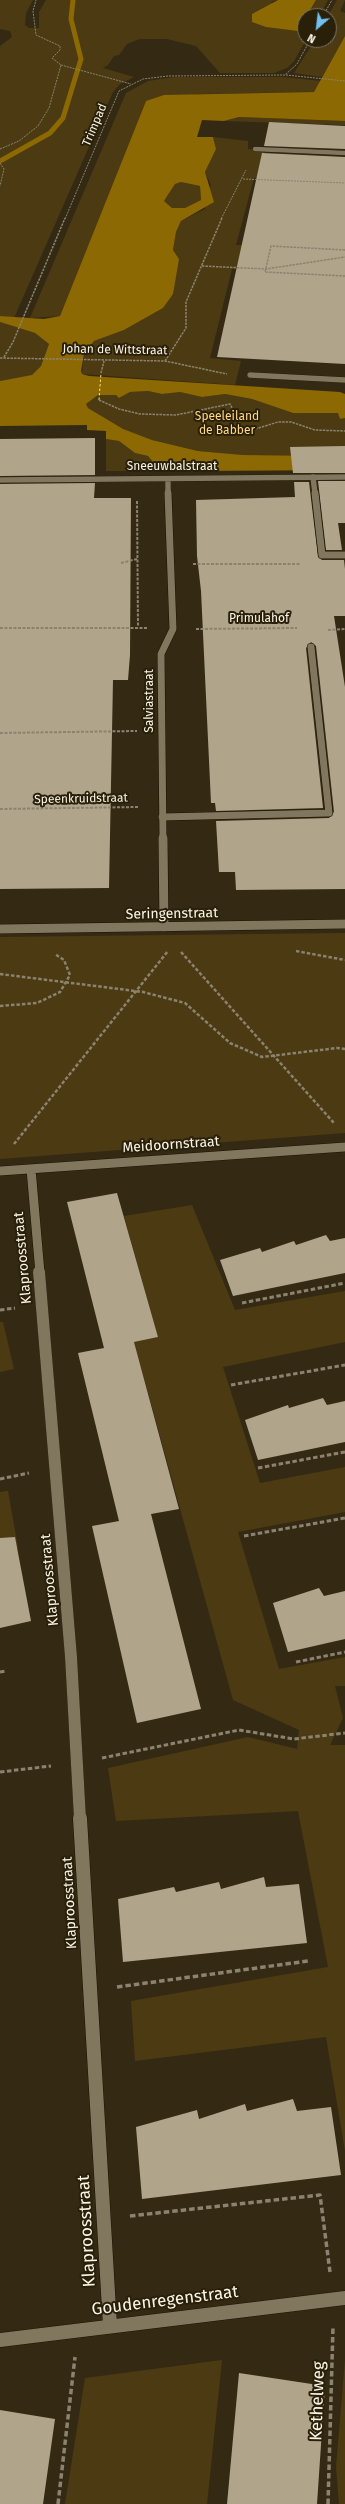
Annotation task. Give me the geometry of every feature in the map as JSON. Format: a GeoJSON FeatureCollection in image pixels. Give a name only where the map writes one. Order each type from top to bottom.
{"type":"FeatureCollection","features":[{"type":"Feature","properties":{"kind":"street"},"geometry":{"type":"LineString","coordinates":[[255,149],[345,153]]}},
{"type":"Feature","properties":{"kind":"street"},"geometry":{"type":"LineString","coordinates":[[250,375],[345,380]]}},
{"type":"Feature","properties":{"kind":"street"},"geometry":{"type":"LineString","coordinates":[[313,477],[322,555],[345,555]]}},
{"type":"Feature","properties":{"kind":"street","name":"Sneeuwbalstraat"},"geometry":{"type":"LineString","coordinates":[[0,480],[345,477]]}},
{"type":"Feature","properties":{"kind":"street","name":"Salviastraat"},"geometry":{"type":"LineString","coordinates":[[164,927],[161,654],[173,629],[168,479]]}},
{"type":"Feature","properties":{"kind":"street"},"geometry":{"type":"LineString","coordinates":[[162,817],[329,813],[311,647]]}},
{"type":"Feature","properties":{"kind":"street","name":"Seringenstraat"},"geometry":{"type":"LineString","coordinates":[[0,929],[345,924]]}},
{"type":"Feature","properties":{"kind":"street","name":"Meidoornstraat"},"geometry":{"type":"LineString","coordinates":[[4,1171],[345,1147]]}},
{"type":"Feature","properties":{"kind":"street","name":"Klaproosstraat"},"geometry":{"type":"LineString","coordinates":[[31,1169],[71,1657],[110,2326]]}},
{"type":"Feature","properties":{"kind":"street","name":"Goudenregenstraat"},"geometry":{"type":"LineString","coordinates":[[0,2340],[339,2299]]}},
{"type":"Feature","properties":{"kind":"path"},"geometry":{"type":"LineString","coordinates":[[36,0],[33,12],[36,35],[60,46],[60,50],[52,58],[61,65],[131,84]]}},
{"type":"Feature","properties":{"kind":"path"},"geometry":{"type":"LineString","coordinates":[[285,75],[297,64],[306,48]]}},
{"type":"Feature","properties":{"kind":"path"},"geometry":{"type":"LineString","coordinates":[[0,149],[19,141],[38,126],[50,108],[61,65]]}},
{"type":"Feature","properties":{"kind":"path","name":"Trimpad"},"geometry":{"type":"LineString","coordinates":[[4,357],[17,333],[119,91],[143,79],[168,76],[285,75],[345,81]]}},
{"type":"Feature","properties":{"kind":"path"},"geometry":{"type":"LineString","coordinates":[[164,360],[186,328],[186,302],[214,234],[242,179],[255,149]]}},
{"type":"Feature","properties":{"kind":"path"},"geometry":{"type":"LineString","coordinates":[[0,163],[4,170],[0,186]]}},
{"type":"Feature","properties":{"kind":"path"},"geometry":{"type":"LineString","coordinates":[[242,179],[345,183]]}},
{"type":"Feature","properties":{"kind":"path"},"geometry":{"type":"LineString","coordinates":[[345,250],[271,246],[265,272],[345,276]]}},
{"type":"Feature","properties":{"kind":"path"},"geometry":{"type":"LineString","coordinates":[[202,266],[266,269],[345,257]]}},
{"type":"Feature","properties":{"kind":"path"},"geometry":{"type":"LineString","coordinates":[[0,358],[4,357]]}},
{"type":"Feature","properties":{"kind":"path","name":"Johan de Wittstraat"},"geometry":{"type":"LineString","coordinates":[[4,357],[86,361],[164,360],[222,374],[250,375]]}},
{"type":"Feature","properties":{"kind":"path"},"geometry":{"type":"LineString","coordinates":[[101,374],[104,361]]}},
{"type":"Feature","properties":{"kind":"path"},"geometry":{"type":"LineString","coordinates":[[99,400],[119,409],[140,414],[176,415],[223,404],[230,404],[242,428],[252,430],[278,422],[291,422],[315,430],[345,431]]}},
{"type":"Feature","properties":{"kind":"path"},"geometry":{"type":"LineString","coordinates":[[137,479],[138,627]]}},
{"type":"Feature","properties":{"kind":"path"},"geometry":{"type":"LineString","coordinates":[[171,564],[308,564],[322,555]]}},
{"type":"Feature","properties":{"kind":"path"},"geometry":{"type":"LineString","coordinates":[[121,563],[138,559]]}},
{"type":"Feature","properties":{"kind":"path","name":"Primulahof"},"geometry":{"type":"LineString","coordinates":[[0,628],[138,627],[173,629],[287,626],[301,628]]}},
{"type":"Feature","properties":{"kind":"path"},"geometry":{"type":"LineString","coordinates":[[322,630],[345,629]]}},
{"type":"Feature","properties":{"kind":"path"},"geometry":{"type":"LineString","coordinates":[[0,733],[161,731]]}},
{"type":"Feature","properties":{"kind":"path","name":"Speenkruidstraat"},"geometry":{"type":"LineString","coordinates":[[0,809],[162,806]]}},
{"type":"Feature","properties":{"kind":"path"},"geometry":{"type":"LineString","coordinates":[[164,927],[170,940],[276,1056],[336,1126]]}},
{"type":"Feature","properties":{"kind":"path"},"geometry":{"type":"LineString","coordinates":[[4,1171],[7,1153],[170,949],[170,940]]}},
{"type":"Feature","properties":{"kind":"path"},"geometry":{"type":"LineString","coordinates":[[292,951],[345,960]]}},
{"type":"Feature","properties":{"kind":"path"},"geometry":{"type":"LineString","coordinates":[[0,1006],[36,1003],[60,992],[70,975],[64,960],[53,953]]}},
{"type":"Feature","properties":{"kind":"path"},"geometry":{"type":"LineString","coordinates":[[0,974],[135,991],[185,1003],[230,1043],[262,1057],[337,1048],[345,1049]]}},
{"type":"Feature","properties":{"kind":"path"},"geometry":{"type":"LineString","coordinates":[[242,1303],[345,1283]]}},
{"type":"Feature","properties":{"kind":"path"},"geometry":{"type":"LineString","coordinates":[[231,1385],[345,1365]]}},
{"type":"Feature","properties":{"kind":"path"},"geometry":{"type":"LineString","coordinates":[[258,1468],[345,1452]]}},
{"type":"Feature","properties":{"kind":"path"},"geometry":{"type":"LineString","coordinates":[[244,1536],[345,1518]]}},
{"type":"Feature","properties":{"kind":"path"},"geometry":{"type":"LineString","coordinates":[[296,1662],[345,1652]]}},
{"type":"Feature","properties":{"kind":"path"},"geometry":{"type":"LineString","coordinates":[[0,1672],[6,1671]]}},
{"type":"Feature","properties":{"kind":"path"},"geometry":{"type":"LineString","coordinates":[[0,1772],[77,1763],[239,1730],[294,1739],[345,1734]]}},
{"type":"Feature","properties":{"kind":"path"},"geometry":{"type":"LineString","coordinates":[[90,1990],[308,1961]]}},
{"type":"Feature","properties":{"kind":"path"},"geometry":{"type":"LineString","coordinates":[[104,2219],[320,2194],[339,2299]]}},
{"type":"Feature","properties":{"kind":"path","name":"Kethelweg"},"geometry":{"type":"LineString","coordinates":[[328,2504],[339,2299]]}},
{"type":"Feature","properties":{"kind":"path"},"geometry":{"type":"LineString","coordinates":[[58,2504],[78,2331]]}},
{"type":"Feature","properties":{"kind":"green space"},"geometry":{"type":"Polygon","coordinates":[[[0,0],[33,0],[26,13],[25,25],[29,28],[39,28],[39,12],[46,0],[277,0],[271,2],[297,30],[297,48],[301,48],[294,61],[287,68],[274,73],[220,73],[196,46],[167,39],[140,39],[127,44],[119,55],[114,56],[108,65],[103,68],[134,77],[120,84],[113,92],[14,318],[0,316],[0,46],[12,37],[10,31],[0,29],[0,0]]]}},
{"type":"Feature","properties":{"kind":"green space"},"geometry":{"type":"Polygon","coordinates":[[[316,0],[328,0],[324,8],[312,8],[316,0]]]}},
{"type":"Feature","properties":{"kind":"green space"},"geometry":{"type":"Polygon","coordinates":[[[337,0],[345,0],[340,11],[345,13],[345,36],[322,77],[294,73],[310,48],[337,48],[337,8],[332,8],[337,0]]]}},
{"type":"Feature","properties":{"kind":"green space"},"geometry":{"type":"Polygon","coordinates":[[[174,77],[283,77],[321,81],[314,92],[198,94],[146,101],[60,316],[30,318],[126,93],[148,81],[174,77]]]}},
{"type":"Feature","properties":{"kind":"green space"},"geometry":{"type":"Polygon","coordinates":[[[239,117],[345,121],[345,125],[224,121],[239,117]]]}},
{"type":"Feature","properties":{"kind":"green space"},"geometry":{"type":"Polygon","coordinates":[[[213,137],[248,141],[248,149],[265,150],[260,171],[279,179],[254,178],[236,245],[265,246],[345,274],[232,269],[210,358],[241,361],[235,385],[82,374],[84,354],[94,341],[124,330],[163,308],[179,259],[173,250],[176,232],[181,221],[205,209],[211,185],[205,172],[216,149],[213,137]]]}},
{"type":"Feature","properties":{"kind":"green space"},"geometry":{"type":"Polygon","coordinates":[[[181,182],[200,186],[201,200],[185,208],[172,208],[164,201],[175,184],[181,182]]]}},
{"type":"Feature","properties":{"kind":"green space"},"geometry":{"type":"Polygon","coordinates":[[[0,322],[35,333],[49,344],[41,366],[32,376],[0,381],[0,322]]]}},
{"type":"Feature","properties":{"kind":"green space","name":"Speeleiland de Babber"},"geometry":{"type":"Polygon","coordinates":[[[148,391],[162,394],[180,392],[202,397],[225,394],[252,399],[293,413],[339,413],[340,419],[345,418],[345,453],[335,456],[243,455],[198,451],[152,440],[123,430],[88,408],[86,404],[98,395],[116,395],[119,398],[130,392],[148,391]]]}},
{"type":"Feature","properties":{"kind":"green space"},"geometry":{"type":"Polygon","coordinates":[[[106,439],[119,441],[135,453],[148,456],[159,468],[173,466],[197,471],[106,471],[106,439]]]}},
{"type":"Feature","properties":{"kind":"green space"},"geometry":{"type":"Polygon","coordinates":[[[345,933],[345,1133],[0,1159],[0,937],[345,933]]]}},
{"type":"Feature","properties":{"kind":"green space"},"geometry":{"type":"Polygon","coordinates":[[[192,1205],[235,1310],[345,1291],[345,1342],[223,1367],[260,1483],[345,1467],[345,1512],[238,1532],[279,1669],[345,1657],[345,1686],[335,1686],[343,1718],[330,1745],[345,1745],[345,2151],[326,2037],[135,2061],[131,2001],[328,1967],[298,1811],[116,1821],[108,1768],[248,1737],[297,1749],[299,1730],[233,1700],[134,1342],[158,1337],[124,1216],[192,1205]]]}},
{"type":"Feature","properties":{"kind":"green space"},"geometry":{"type":"Polygon","coordinates":[[[0,1322],[3,1322],[14,1369],[0,1372],[0,1322]]]}},
{"type":"Feature","properties":{"kind":"green space"},"geometry":{"type":"Polygon","coordinates":[[[8,1491],[18,1548],[0,1552],[0,1492],[8,1491]]]}},
{"type":"Feature","properties":{"kind":"green space"},"geometry":{"type":"Polygon","coordinates":[[[222,2360],[207,2504],[65,2504],[85,2378],[222,2360]]]}},
{"type":"Feature","properties":{"kind":"green space"},"geometry":{"type":"Polygon","coordinates":[[[345,2360],[345,2504],[339,2504],[336,2467],[345,2360]]]}},
{"type":"Feature","properties":{"kind":"shaded area"},"geometry":{"type":"Polygon","coordinates":[[[278,0],[316,0],[311,8],[297,8],[297,31],[266,27],[252,22],[252,14],[278,0]]]}},
{"type":"Feature","properties":{"kind":"shaded area"},"geometry":{"type":"Polygon","coordinates":[[[345,36],[345,121],[239,117],[224,121],[202,120],[197,137],[213,137],[216,149],[205,172],[214,202],[181,221],[176,232],[173,250],[179,259],[173,294],[163,308],[124,330],[94,341],[84,354],[81,371],[82,374],[89,376],[340,392],[345,394],[345,418],[340,419],[338,413],[293,413],[252,399],[225,394],[202,397],[180,392],[162,394],[148,391],[130,392],[119,398],[116,395],[98,395],[86,404],[88,408],[123,429],[152,440],[198,451],[243,455],[335,456],[345,470],[197,471],[173,466],[155,467],[151,465],[153,462],[148,456],[135,453],[119,441],[106,439],[106,431],[87,430],[87,425],[0,426],[0,381],[32,375],[41,366],[49,344],[35,333],[0,322],[0,316],[44,319],[60,316],[146,101],[164,95],[314,92],[345,36]],[[181,182],[175,184],[164,201],[172,208],[185,208],[201,200],[200,186],[181,182]]]}},
{"type":"Feature","properties":{"kind":"building"},"geometry":{"type":"Polygon","coordinates":[[[269,122],[345,126],[345,149],[264,146],[269,122]]]}},
{"type":"Feature","properties":{"kind":"building"},"geometry":{"type":"Polygon","coordinates":[[[262,153],[345,157],[345,364],[217,357],[262,153]]]}},
{"type":"Feature","properties":{"kind":"building"},"geometry":{"type":"Polygon","coordinates":[[[95,438],[95,475],[0,476],[0,439],[95,438]]]}},
{"type":"Feature","properties":{"kind":"building"},"geometry":{"type":"Polygon","coordinates":[[[345,446],[345,473],[293,473],[290,447],[345,446]]]}},
{"type":"Feature","properties":{"kind":"building"},"geometry":{"type":"Polygon","coordinates":[[[318,481],[345,481],[345,523],[338,523],[342,550],[326,550],[318,481]]]}},
{"type":"Feature","properties":{"kind":"building"},"geometry":{"type":"Polygon","coordinates":[[[294,482],[309,482],[318,557],[322,560],[344,560],[345,616],[334,616],[345,687],[345,889],[236,890],[235,872],[219,872],[216,821],[329,818],[334,812],[316,646],[311,642],[306,648],[323,808],[216,811],[215,803],[211,803],[201,591],[197,556],[196,500],[295,497],[294,482]]]}},
{"type":"Feature","properties":{"kind":"building"},"geometry":{"type":"Polygon","coordinates":[[[95,483],[94,498],[131,498],[130,655],[128,680],[113,680],[109,888],[0,889],[0,484],[95,483]]]}},
{"type":"Feature","properties":{"kind":"building"},"geometry":{"type":"Polygon","coordinates":[[[117,1193],[158,1337],[134,1342],[179,1509],[151,1514],[201,1709],[137,1723],[92,1526],[119,1521],[78,1353],[104,1348],[67,1202],[117,1193]]]}},
{"type":"Feature","properties":{"kind":"building"},"geometry":{"type":"Polygon","coordinates":[[[326,1235],[330,1241],[345,1238],[345,1273],[233,1296],[220,1260],[260,1248],[262,1252],[294,1241],[296,1245],[326,1235]]]}},
{"type":"Feature","properties":{"kind":"building"},"geometry":{"type":"Polygon","coordinates":[[[323,1398],[327,1405],[345,1401],[345,1442],[258,1460],[245,1420],[288,1405],[289,1408],[323,1398]]]}},
{"type":"Feature","properties":{"kind":"building"},"geometry":{"type":"Polygon","coordinates":[[[15,1537],[31,1621],[0,1628],[0,1538],[15,1537]]]}},
{"type":"Feature","properties":{"kind":"building"},"geometry":{"type":"Polygon","coordinates":[[[319,1588],[324,1596],[345,1591],[345,1639],[288,1652],[273,1603],[319,1588]]]}},
{"type":"Feature","properties":{"kind":"building"},"geometry":{"type":"Polygon","coordinates":[[[264,1877],[266,1887],[299,1884],[307,1943],[123,1962],[118,1899],[174,1887],[176,1892],[219,1882],[221,1889],[264,1877]]]}},
{"type":"Feature","properties":{"kind":"building"},"geometry":{"type":"Polygon","coordinates":[[[293,2099],[297,2111],[331,2107],[341,2175],[142,2199],[136,2127],[197,2110],[199,2119],[245,2104],[247,2111],[293,2099]]]}},
{"type":"Feature","properties":{"kind":"building"},"geometry":{"type":"Polygon","coordinates":[[[239,2373],[325,2386],[317,2504],[227,2504],[239,2373]]]}},
{"type":"Feature","properties":{"kind":"building"},"geometry":{"type":"Polygon","coordinates":[[[0,2410],[55,2419],[43,2504],[0,2504],[0,2410]]]}},
{"type":"Feature","properties":{"kind":"waterway"},"geometry":{"type":"LineString","coordinates":[[0,161],[50,133],[63,118],[81,59],[71,19],[73,0]]}},
{"type":"Feature","properties":{"kind":"ferry route"},"geometry":{"type":"LineString","coordinates":[[99,400],[101,373]]}}]}
